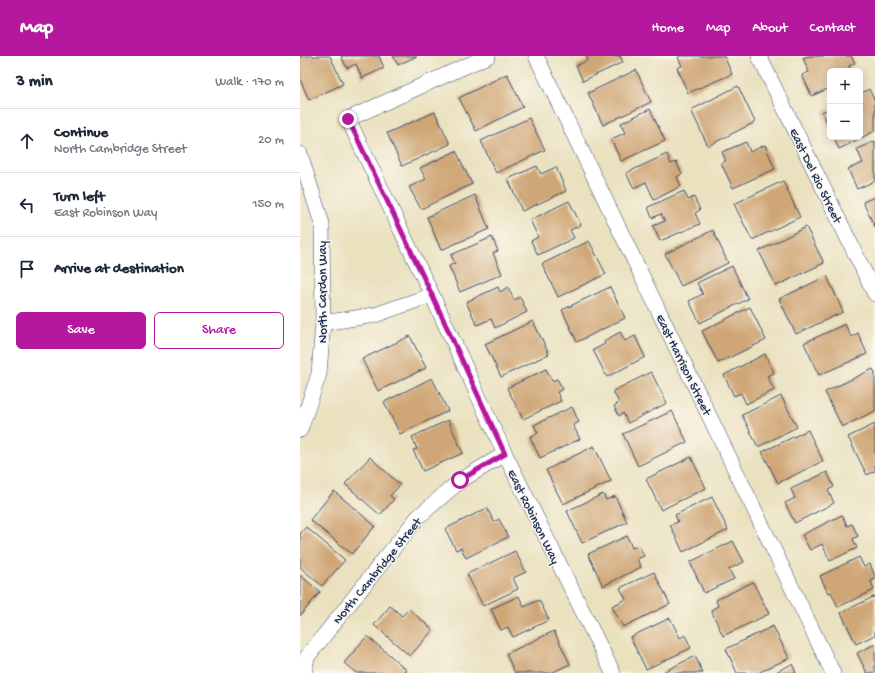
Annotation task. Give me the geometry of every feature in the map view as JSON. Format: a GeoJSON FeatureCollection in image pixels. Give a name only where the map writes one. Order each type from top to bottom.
{"type":"FeatureCollection","features":[{"type":"Feature","properties":{"kind":"street","name":"East Robinson Way"},"geometry":{"type":"LineString","coordinates":[[488,56],[348,119],[432,295],[505,454],[613,673]]}},
{"type":"Feature","properties":{"kind":"street","name":"East Harrison Street"},"geometry":{"type":"LineString","coordinates":[[536,56],[833,673]]}},
{"type":"Feature","properties":{"kind":"street","name":"East Del Rio Street"},"geometry":{"type":"LineString","coordinates":[[759,56],[875,294]]}},
{"type":"Feature","properties":{"kind":"street","name":"North Cardon Way"},"geometry":{"type":"LineString","coordinates":[[300,154],[322,224],[323,323],[319,374],[300,430]]}},
{"type":"Feature","properties":{"kind":"street"},"geometry":{"type":"LineString","coordinates":[[323,323],[375,315],[432,295]]}},
{"type":"Feature","properties":{"kind":"street","name":"North Cambridge Street"},"geometry":{"type":"LineString","coordinates":[[304,673],[307,657],[418,517],[460,480],[505,454]]}},
{"type":"Feature","properties":{"kind":"building"},"geometry":{"type":"Polygon","coordinates":[[[300,56],[330,56],[343,84],[309,100],[300,79],[300,56]]]}},
{"type":"Feature","properties":{"kind":"building"},"geometry":{"type":"Polygon","coordinates":[[[341,56],[379,56],[384,68],[362,78],[356,64],[347,68],[341,56]]]}},
{"type":"Feature","properties":{"kind":"building"},"geometry":{"type":"Polygon","coordinates":[[[393,56],[417,56],[398,65],[393,56]]]}},
{"type":"Feature","properties":{"kind":"building"},"geometry":{"type":"Polygon","coordinates":[[[586,56],[620,56],[623,62],[583,81],[576,66],[588,60],[586,56]]]}},
{"type":"Feature","properties":{"kind":"building"},"geometry":{"type":"Polygon","coordinates":[[[724,56],[732,74],[688,93],[677,68],[682,66],[678,57],[724,56]]]}},
{"type":"Feature","properties":{"kind":"building"},"geometry":{"type":"Polygon","coordinates":[[[809,56],[851,56],[855,63],[849,66],[850,68],[827,68],[827,89],[812,96],[802,75],[809,72],[803,58],[809,56]]]}},
{"type":"Feature","properties":{"kind":"building"},"geometry":{"type":"Polygon","coordinates":[[[636,70],[651,102],[603,125],[588,93],[636,70]]]}},
{"type":"Feature","properties":{"kind":"building"},"geometry":{"type":"Polygon","coordinates":[[[507,74],[523,107],[476,131],[459,98],[507,74]]]}},
{"type":"Feature","properties":{"kind":"building"},"geometry":{"type":"Polygon","coordinates":[[[738,86],[755,122],[708,146],[691,110],[738,86]]]}},
{"type":"Feature","properties":{"kind":"building"},"geometry":{"type":"Polygon","coordinates":[[[869,89],[875,101],[875,131],[863,137],[863,104],[863,92],[869,89]]]}},
{"type":"Feature","properties":{"kind":"building"},"geometry":{"type":"Polygon","coordinates":[[[650,109],[665,141],[621,161],[611,139],[625,133],[621,123],[650,109]]]}},
{"type":"Feature","properties":{"kind":"building"},"geometry":{"type":"Polygon","coordinates":[[[827,110],[827,123],[822,112],[827,110]]]}},
{"type":"Feature","properties":{"kind":"building"},"geometry":{"type":"Polygon","coordinates":[[[435,112],[450,144],[402,166],[387,133],[435,112]]]}},
{"type":"Feature","properties":{"kind":"building"},"geometry":{"type":"Polygon","coordinates":[[[529,118],[545,150],[496,173],[481,141],[529,118]]]}},
{"type":"Feature","properties":{"kind":"building"},"geometry":{"type":"Polygon","coordinates":[[[835,140],[857,140],[839,149],[835,140]]]}},
{"type":"Feature","properties":{"kind":"building"},"geometry":{"type":"Polygon","coordinates":[[[875,141],[875,181],[857,189],[848,169],[863,163],[857,149],[875,141]]]}},
{"type":"Feature","properties":{"kind":"building"},"geometry":{"type":"Polygon","coordinates":[[[746,142],[750,152],[765,145],[775,169],[733,188],[721,163],[726,161],[722,152],[746,142]]]}},
{"type":"Feature","properties":{"kind":"building"},"geometry":{"type":"Polygon","coordinates":[[[456,151],[472,184],[421,209],[409,187],[426,179],[420,168],[456,151]]]}},
{"type":"Feature","properties":{"kind":"building"},"geometry":{"type":"Polygon","coordinates":[[[667,154],[671,164],[676,162],[682,174],[677,177],[681,186],[654,200],[646,182],[634,188],[626,173],[667,154]]]}},
{"type":"Feature","properties":{"kind":"building"},"geometry":{"type":"Polygon","coordinates":[[[537,166],[541,174],[556,167],[566,191],[522,211],[508,179],[537,166]]]}},
{"type":"Feature","properties":{"kind":"building"},"geometry":{"type":"Polygon","coordinates":[[[783,181],[800,217],[752,240],[734,204],[783,181]]]}},
{"type":"Feature","properties":{"kind":"building"},"geometry":{"type":"Polygon","coordinates":[[[684,191],[688,200],[694,197],[700,210],[695,213],[700,224],[660,241],[653,226],[665,221],[661,214],[652,218],[648,207],[684,191]]]}},
{"type":"Feature","properties":{"kind":"building"},"geometry":{"type":"Polygon","coordinates":[[[475,195],[489,229],[441,250],[427,217],[475,195]]]}},
{"type":"Feature","properties":{"kind":"building"},"geometry":{"type":"Polygon","coordinates":[[[875,197],[875,227],[863,202],[875,197]]]}},
{"type":"Feature","properties":{"kind":"building"},"geometry":{"type":"Polygon","coordinates":[[[569,201],[581,225],[570,230],[574,238],[538,255],[531,241],[538,237],[530,220],[569,201]]]}},
{"type":"Feature","properties":{"kind":"building"},"geometry":{"type":"Polygon","coordinates":[[[806,227],[824,263],[776,286],[759,251],[806,227]]]}},
{"type":"Feature","properties":{"kind":"building"},"geometry":{"type":"Polygon","coordinates":[[[713,230],[728,263],[681,286],[665,254],[713,230]]]}},
{"type":"Feature","properties":{"kind":"building"},"geometry":{"type":"Polygon","coordinates":[[[492,237],[498,251],[493,253],[502,274],[460,292],[449,266],[455,263],[451,255],[492,237]]]}},
{"type":"Feature","properties":{"kind":"building"},"geometry":{"type":"Polygon","coordinates":[[[589,241],[606,274],[558,297],[542,264],[589,241]]]}},
{"type":"Feature","properties":{"kind":"building"},"geometry":{"type":"Polygon","coordinates":[[[732,266],[748,299],[700,323],[689,301],[703,294],[697,283],[732,266]]]}},
{"type":"Feature","properties":{"kind":"building"},"geometry":{"type":"Polygon","coordinates":[[[827,276],[843,312],[796,334],[779,299],[827,276]]]}},
{"type":"Feature","properties":{"kind":"building"},"geometry":{"type":"Polygon","coordinates":[[[498,287],[500,292],[508,287],[514,300],[520,297],[527,312],[495,328],[491,319],[477,325],[466,302],[498,287]]]}},
{"type":"Feature","properties":{"kind":"building"},"geometry":{"type":"Polygon","coordinates":[[[610,287],[625,318],[577,342],[562,310],[610,287]]]}},
{"type":"Feature","properties":{"kind":"building"},"geometry":{"type":"Polygon","coordinates":[[[750,307],[766,340],[718,363],[702,331],[750,307]]]}},
{"type":"Feature","properties":{"kind":"building"},"geometry":{"type":"Polygon","coordinates":[[[533,321],[549,354],[501,377],[485,344],[533,321]]]}},
{"type":"Feature","properties":{"kind":"building"},"geometry":{"type":"Polygon","coordinates":[[[845,324],[851,337],[858,333],[867,354],[819,375],[804,343],[845,324]]]}},
{"type":"Feature","properties":{"kind":"building"},"geometry":{"type":"Polygon","coordinates":[[[620,332],[625,341],[635,336],[645,357],[607,377],[593,350],[605,344],[604,341],[620,332]]]}},
{"type":"Feature","properties":{"kind":"building"},"geometry":{"type":"Polygon","coordinates":[[[410,336],[426,368],[378,391],[362,359],[410,336]]]}},
{"type":"Feature","properties":{"kind":"building"},"geometry":{"type":"Polygon","coordinates":[[[765,354],[774,373],[767,376],[774,390],[746,404],[741,393],[734,396],[724,375],[765,354]]]}},
{"type":"Feature","properties":{"kind":"building"},"geometry":{"type":"Polygon","coordinates":[[[546,369],[552,381],[557,379],[563,389],[557,392],[561,401],[523,419],[507,388],[546,369]]]}},
{"type":"Feature","properties":{"kind":"building"},"geometry":{"type":"Polygon","coordinates":[[[873,369],[875,373],[875,411],[842,427],[825,392],[873,369]]]}},
{"type":"Feature","properties":{"kind":"building"},"geometry":{"type":"Polygon","coordinates":[[[651,372],[667,403],[628,423],[623,413],[619,416],[614,406],[619,403],[613,391],[651,372]]]}},
{"type":"Feature","properties":{"kind":"building"},"geometry":{"type":"Polygon","coordinates":[[[432,378],[448,411],[400,434],[384,402],[432,378]]]}},
{"type":"Feature","properties":{"kind":"building"},"geometry":{"type":"Polygon","coordinates":[[[781,396],[797,427],[758,447],[742,415],[781,396]]]}},
{"type":"Feature","properties":{"kind":"building"},"geometry":{"type":"Polygon","coordinates":[[[572,407],[579,422],[573,425],[580,439],[540,458],[530,437],[538,433],[534,425],[572,407]]]}},
{"type":"Feature","properties":{"kind":"building"},"geometry":{"type":"Polygon","coordinates":[[[672,411],[687,442],[638,466],[623,434],[672,411]]]}},
{"type":"Feature","properties":{"kind":"building"},"geometry":{"type":"Polygon","coordinates":[[[448,420],[463,453],[423,471],[413,450],[417,449],[412,437],[448,420]]]}},
{"type":"Feature","properties":{"kind":"building"},"geometry":{"type":"Polygon","coordinates":[[[875,424],[875,471],[867,475],[848,437],[875,424]]]}},
{"type":"Feature","properties":{"kind":"building"},"geometry":{"type":"Polygon","coordinates":[[[808,430],[823,461],[778,483],[762,452],[808,430]]]}},
{"type":"Feature","properties":{"kind":"building"},"geometry":{"type":"Polygon","coordinates":[[[594,446],[611,481],[563,504],[546,470],[594,446]]]}},
{"type":"Feature","properties":{"kind":"building"},"geometry":{"type":"Polygon","coordinates":[[[370,457],[400,485],[390,496],[394,499],[380,515],[345,484],[370,457]]]}},
{"type":"Feature","properties":{"kind":"building"},"geometry":{"type":"Polygon","coordinates":[[[691,457],[706,488],[661,510],[646,479],[691,457]]]}},
{"type":"Feature","properties":{"kind":"building"},"geometry":{"type":"Polygon","coordinates":[[[827,472],[834,487],[828,490],[834,503],[795,523],[785,503],[795,498],[791,489],[827,472]]]}},
{"type":"Feature","properties":{"kind":"building"},"geometry":{"type":"Polygon","coordinates":[[[334,491],[375,526],[352,554],[310,520],[334,491]]]}},
{"type":"Feature","properties":{"kind":"building"},"geometry":{"type":"Polygon","coordinates":[[[603,494],[606,500],[615,496],[627,522],[582,543],[567,511],[603,494]]]}},
{"type":"Feature","properties":{"kind":"building"},"geometry":{"type":"Polygon","coordinates":[[[712,497],[728,530],[683,552],[670,525],[678,522],[675,515],[712,497]]]}},
{"type":"Feature","properties":{"kind":"building"},"geometry":{"type":"Polygon","coordinates":[[[487,508],[494,522],[499,519],[508,537],[466,558],[461,548],[456,550],[445,529],[487,508]]]}},
{"type":"Feature","properties":{"kind":"building"},"geometry":{"type":"Polygon","coordinates":[[[842,515],[847,526],[852,524],[858,536],[853,539],[857,548],[830,561],[822,544],[810,550],[802,535],[842,515]]]}},
{"type":"Feature","properties":{"kind":"building"},"geometry":{"type":"Polygon","coordinates":[[[306,527],[345,560],[322,586],[300,567],[300,534],[306,527]]]}},
{"type":"Feature","properties":{"kind":"building"},"geometry":{"type":"Polygon","coordinates":[[[627,536],[632,548],[639,546],[644,556],[637,559],[641,567],[603,586],[588,554],[627,536]]]}},
{"type":"Feature","properties":{"kind":"building"},"geometry":{"type":"Polygon","coordinates":[[[733,541],[744,562],[729,569],[734,579],[704,593],[690,562],[733,541]]]}},
{"type":"Feature","properties":{"kind":"building"},"geometry":{"type":"Polygon","coordinates":[[[515,551],[526,572],[513,578],[518,589],[483,606],[467,574],[515,551]]]}},
{"type":"Feature","properties":{"kind":"building"},"geometry":{"type":"Polygon","coordinates":[[[859,557],[864,567],[870,564],[875,576],[875,579],[871,581],[874,590],[838,607],[831,592],[828,593],[820,576],[859,557]]]}},
{"type":"Feature","properties":{"kind":"building"},"geometry":{"type":"Polygon","coordinates":[[[654,572],[670,604],[623,627],[612,606],[626,599],[620,588],[654,572]]]}},
{"type":"Feature","properties":{"kind":"building"},"geometry":{"type":"Polygon","coordinates":[[[300,575],[320,592],[300,616],[300,575]]]}},
{"type":"Feature","properties":{"kind":"building"},"geometry":{"type":"Polygon","coordinates":[[[753,582],[769,614],[723,636],[711,610],[718,606],[716,600],[753,582]]]}},
{"type":"Feature","properties":{"kind":"building"},"geometry":{"type":"Polygon","coordinates":[[[519,596],[524,607],[539,600],[549,620],[513,637],[508,627],[501,630],[491,609],[519,596]]]}},
{"type":"Feature","properties":{"kind":"building"},"geometry":{"type":"Polygon","coordinates":[[[875,596],[875,635],[856,644],[841,613],[875,596]]]}},
{"type":"Feature","properties":{"kind":"building"},"geometry":{"type":"Polygon","coordinates":[[[390,606],[402,616],[409,609],[433,630],[410,656],[374,625],[390,606]]]}},
{"type":"Feature","properties":{"kind":"building"},"geometry":{"type":"Polygon","coordinates":[[[670,618],[680,638],[685,635],[691,648],[646,669],[630,637],[670,618]]]}},
{"type":"Feature","properties":{"kind":"building"},"geometry":{"type":"Polygon","coordinates":[[[773,626],[789,658],[758,673],[737,673],[726,649],[773,626]]]}},
{"type":"Feature","properties":{"kind":"building"},"geometry":{"type":"Polygon","coordinates":[[[554,631],[570,664],[551,673],[515,673],[506,654],[554,631]]]}},
{"type":"Feature","properties":{"kind":"building"},"geometry":{"type":"Polygon","coordinates":[[[367,636],[407,670],[404,673],[356,673],[344,663],[367,636]]]}},
{"type":"Feature","properties":{"kind":"building"},"geometry":{"type":"Polygon","coordinates":[[[875,644],[875,673],[867,673],[857,653],[875,644]]]}},
{"type":"Feature","properties":{"kind":"building"},"geometry":{"type":"Polygon","coordinates":[[[695,656],[703,673],[661,673],[695,656]]]}},
{"type":"Feature","properties":{"kind":"building"},"geometry":{"type":"Polygon","coordinates":[[[792,664],[796,673],[774,673],[792,664]]]}},
{"type":"Feature","properties":{"kind":"route"},"geometry":{"type":"LineString","coordinates":[[348,119],[432,295],[505,454],[460,480]]}}]}
